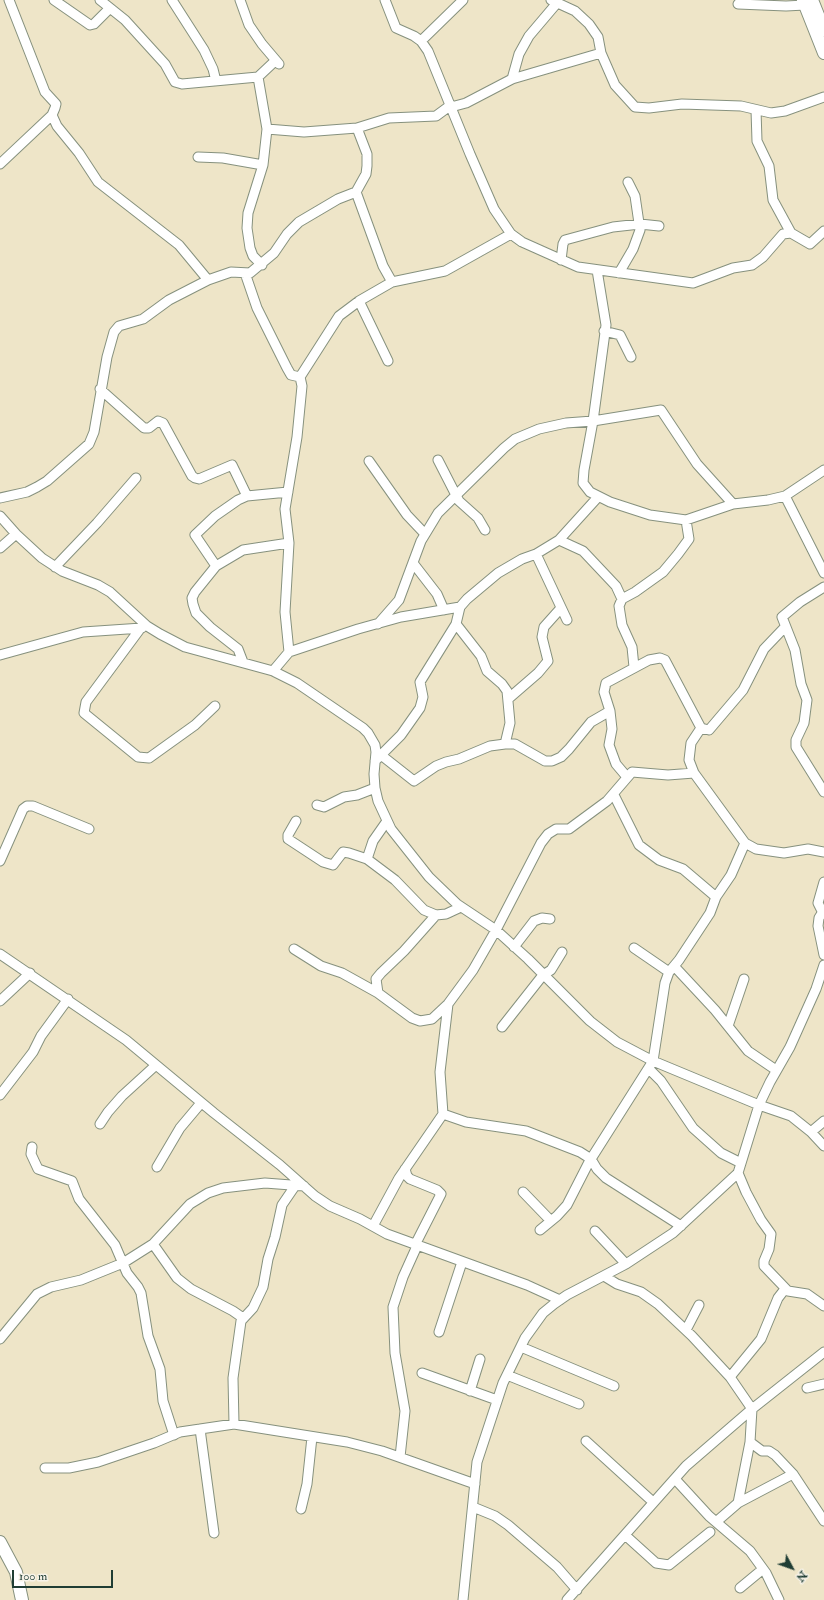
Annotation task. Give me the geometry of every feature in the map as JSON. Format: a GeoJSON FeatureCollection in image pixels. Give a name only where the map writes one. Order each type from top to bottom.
{"type":"FeatureCollection","features":[{"type":"Feature","properties":{"kind":"main road"},"geometry":{"type":"LineString","coordinates":[[807,2],[824,30]]}},
{"type":"Feature","properties":{"kind":"main road"},"geometry":{"type":"LineString","coordinates":[[807,2],[824,54]]}},
{"type":"Feature","properties":{"kind":"main road"},"geometry":{"type":"LineString","coordinates":[[0,1542],[16,1572],[22,1600]]}},
{"type":"Feature","properties":{"kind":"street"},"geometry":{"type":"LineString","coordinates":[[0,164],[52,115],[56,104],[45,92],[9,0]]}},
{"type":"Feature","properties":{"kind":"street"},"geometry":{"type":"LineString","coordinates":[[54,0],[90,25],[94,24],[110,8]]}},
{"type":"Feature","properties":{"kind":"street"},"geometry":{"type":"LineString","coordinates":[[100,0],[125,20],[165,64],[175,82],[182,84],[258,77],[277,63],[249,25],[240,0]]}},
{"type":"Feature","properties":{"kind":"street"},"geometry":{"type":"LineString","coordinates":[[172,0],[204,50],[213,69],[216,81]]}},
{"type":"Feature","properties":{"kind":"street"},"geometry":{"type":"LineString","coordinates":[[384,0],[396,28],[421,41],[428,51],[494,209],[511,234],[522,242],[578,267],[693,283],[733,268],[752,265],[763,257],[783,234],[791,233]]}},
{"type":"Feature","properties":{"kind":"street"},"geometry":{"type":"LineString","coordinates":[[421,41],[463,0]]}},
{"type":"Feature","properties":{"kind":"street"},"geometry":{"type":"LineString","coordinates":[[512,79],[519,54],[529,36],[554,2],[575,11],[590,24],[598,37],[601,53],[615,85],[635,107],[649,108],[682,104],[741,106],[771,113],[785,111],[824,97]]}},
{"type":"Feature","properties":{"kind":"street"},"geometry":{"type":"LineString","coordinates":[[738,4],[786,6],[807,2]]}},
{"type":"Feature","properties":{"kind":"street"},"geometry":{"type":"LineString","coordinates":[[267,129],[304,132],[357,128],[389,118],[436,116],[451,106],[466,103],[512,79],[601,53]]}},
{"type":"Feature","properties":{"kind":"street"},"geometry":{"type":"LineString","coordinates":[[258,77],[267,129],[263,164],[248,213],[247,228],[251,252],[262,265]]}},
{"type":"Feature","properties":{"kind":"street"},"geometry":{"type":"LineString","coordinates":[[756,110],[756,141],[769,166],[773,200],[791,233],[810,244],[824,231]]}},
{"type":"Feature","properties":{"kind":"street"},"geometry":{"type":"LineString","coordinates":[[52,115],[57,126],[79,153],[98,182],[179,245],[208,280]]}},
{"type":"Feature","properties":{"kind":"street"},"geometry":{"type":"LineString","coordinates":[[0,498],[27,492],[37,487],[86,448],[94,432],[100,390],[114,332],[119,326],[142,319],[169,300],[208,280],[231,272],[250,273],[262,265],[274,253],[290,231],[299,222],[338,199],[356,192],[366,174],[367,166],[365,149],[357,128]]}},
{"type":"Feature","properties":{"kind":"street"},"geometry":{"type":"LineString","coordinates":[[198,157],[223,158],[263,164]]}},
{"type":"Feature","properties":{"kind":"street"},"geometry":{"type":"LineString","coordinates":[[619,273],[633,249],[640,230],[635,196],[628,182]]}},
{"type":"Feature","properties":{"kind":"street"},"geometry":{"type":"LineString","coordinates":[[356,192],[383,266],[392,282]]}},
{"type":"Feature","properties":{"kind":"street"},"geometry":{"type":"LineString","coordinates":[[561,260],[565,240],[613,227],[640,224],[659,226]]}},
{"type":"Feature","properties":{"kind":"street"},"geometry":{"type":"LineString","coordinates":[[289,652],[285,612],[289,543],[285,509],[302,386],[300,377],[339,316],[360,301],[392,282],[445,271],[511,234]]}},
{"type":"Feature","properties":{"kind":"street"},"geometry":{"type":"LineString","coordinates":[[597,270],[606,325],[593,421],[584,470],[583,483],[590,492],[650,515],[686,520],[733,504],[768,500],[785,496],[824,470]]}},
{"type":"Feature","properties":{"kind":"street"},"geometry":{"type":"LineString","coordinates":[[245,273],[257,308],[287,368],[291,375],[300,377]]}},
{"type":"Feature","properties":{"kind":"street"},"geometry":{"type":"LineString","coordinates":[[360,301],[388,361]]}},
{"type":"Feature","properties":{"kind":"street"},"geometry":{"type":"LineString","coordinates":[[604,331],[620,335],[631,357]]}},
{"type":"Feature","properties":{"kind":"street"},"geometry":{"type":"LineString","coordinates":[[100,390],[144,428],[149,428],[158,421],[163,423],[192,476],[195,478],[199,479],[232,465],[247,496]]}},
{"type":"Feature","properties":{"kind":"street"},"geometry":{"type":"LineString","coordinates":[[378,624],[399,600],[425,534],[438,513],[515,439],[552,425],[593,421],[661,410],[697,464],[733,504]]}},
{"type":"Feature","properties":{"kind":"street"},"geometry":{"type":"LineString","coordinates":[[438,460],[459,501],[478,518],[485,530]]}},
{"type":"Feature","properties":{"kind":"street"},"geometry":{"type":"LineString","coordinates":[[369,461],[407,515],[425,534]]}},
{"type":"Feature","properties":{"kind":"street"},"geometry":{"type":"LineString","coordinates":[[55,567],[97,523],[136,478]]}},
{"type":"Feature","properties":{"kind":"street"},"geometry":{"type":"LineString","coordinates":[[216,566],[196,533],[215,516],[238,500],[247,496],[288,492]]}},
{"type":"Feature","properties":{"kind":"street"},"geometry":{"type":"LineString","coordinates":[[378,758],[401,735],[420,708],[423,697],[420,682],[456,624],[460,607],[467,599],[498,573],[522,559],[536,554],[559,540],[598,496]]}},
{"type":"Feature","properties":{"kind":"street"},"geometry":{"type":"LineString","coordinates":[[785,496],[824,573]]}},
{"type":"Feature","properties":{"kind":"street"},"geometry":{"type":"LineString","coordinates":[[0,516],[16,534],[42,558],[55,567],[98,585],[110,592],[143,628],[185,647],[273,671],[297,683],[362,728],[368,733],[378,758],[376,788],[378,801],[391,829],[429,877],[461,907],[496,930],[599,1029],[651,1065],[791,1116],[811,1132],[824,1146]]}},
{"type":"Feature","properties":{"kind":"street"},"geometry":{"type":"LineString","coordinates":[[634,667],[632,647],[622,625],[619,606],[622,599],[663,572],[673,560],[689,539],[686,520]]}},
{"type":"Feature","properties":{"kind":"street"},"geometry":{"type":"LineString","coordinates":[[0,548],[16,534]]}},
{"type":"Feature","properties":{"kind":"street"},"geometry":{"type":"LineString","coordinates":[[559,540],[583,551],[588,555],[612,581],[622,599]]}},
{"type":"Feature","properties":{"kind":"street"},"geometry":{"type":"LineString","coordinates":[[244,662],[238,649],[210,627],[196,613],[193,604],[195,592],[216,566],[243,550],[289,543]]}},
{"type":"Feature","properties":{"kind":"street"},"geometry":{"type":"LineString","coordinates":[[536,554],[567,620]]}},
{"type":"Feature","properties":{"kind":"street"},"geometry":{"type":"LineString","coordinates":[[413,563],[437,594],[444,610]]}},
{"type":"Feature","properties":{"kind":"street"},"geometry":{"type":"LineString","coordinates":[[824,587],[783,615],[785,627],[795,650],[801,684],[807,700],[804,723],[796,740],[796,747],[824,792]]}},
{"type":"Feature","properties":{"kind":"street"},"geometry":{"type":"LineString","coordinates":[[273,671],[289,652],[378,624],[424,612],[460,607]]}},
{"type":"Feature","properties":{"kind":"street"},"geometry":{"type":"LineString","coordinates":[[508,700],[538,673],[548,661],[542,637],[544,627],[561,608]]}},
{"type":"Feature","properties":{"kind":"street"},"geometry":{"type":"LineString","coordinates":[[456,624],[481,656],[487,671],[502,684],[507,691],[510,723],[504,744]]}},
{"type":"Feature","properties":{"kind":"street"},"geometry":{"type":"LineString","coordinates":[[628,777],[616,764],[609,745],[612,729],[610,711],[604,685],[649,660],[660,658],[665,660],[701,728],[709,730],[716,724],[743,690],[764,649],[785,627]]}},
{"type":"Feature","properties":{"kind":"street"},"geometry":{"type":"LineString","coordinates":[[0,655],[83,632],[143,628]]}},
{"type":"Feature","properties":{"kind":"street"},"geometry":{"type":"LineString","coordinates":[[143,628],[86,702],[84,713],[138,757],[149,758],[195,725],[215,706]]}},
{"type":"Feature","properties":{"kind":"street"},"geometry":{"type":"LineString","coordinates":[[378,758],[414,781],[436,766],[459,759],[490,746],[515,744],[545,761],[552,761],[561,756],[591,722],[610,711]]}},
{"type":"Feature","properties":{"kind":"street"},"geometry":{"type":"LineString","coordinates":[[701,728],[689,750],[688,760],[694,774],[745,843],[756,849],[784,853],[808,849],[824,852]]}},
{"type":"Feature","properties":{"kind":"street"},"geometry":{"type":"LineString","coordinates":[[294,949],[321,966],[342,973],[378,993],[409,1016],[420,1021],[432,1019],[448,1004],[473,970],[496,930],[541,843],[548,834],[556,829],[569,829],[614,795],[628,777],[635,771],[668,775],[694,774]]}},
{"type":"Feature","properties":{"kind":"street"},"geometry":{"type":"LineString","coordinates":[[317,805],[328,805],[344,797],[357,795],[376,788]]}},
{"type":"Feature","properties":{"kind":"street"},"geometry":{"type":"LineString","coordinates":[[614,795],[639,845],[663,862],[683,869],[716,897]]}},
{"type":"Feature","properties":{"kind":"street"},"geometry":{"type":"LineString","coordinates":[[0,860],[20,815],[27,806],[33,806],[89,829]]}},
{"type":"Feature","properties":{"kind":"street"},"geometry":{"type":"LineString","coordinates":[[296,821],[288,835],[288,839],[323,862],[333,865],[345,852],[367,859],[395,880],[424,910],[436,915],[446,914],[461,907]]}},
{"type":"Feature","properties":{"kind":"street"},"geometry":{"type":"LineString","coordinates":[[367,859],[373,841],[387,821]]}},
{"type":"Feature","properties":{"kind":"street"},"geometry":{"type":"LineString","coordinates":[[540,1230],[567,1205],[591,1160],[651,1065],[665,983],[671,969],[699,931],[710,913],[716,897],[731,875],[745,843]]}},
{"type":"Feature","properties":{"kind":"street"},"geometry":{"type":"LineString","coordinates":[[824,882],[818,902],[823,910],[819,918],[818,926],[824,952]]}},
{"type":"Feature","properties":{"kind":"street"},"geometry":{"type":"LineString","coordinates":[[378,993],[376,979],[380,973],[404,951],[436,915]]}},
{"type":"Feature","properties":{"kind":"street"},"geometry":{"type":"LineString","coordinates":[[514,946],[534,921],[542,918],[550,919]]}},
{"type":"Feature","properties":{"kind":"street"},"geometry":{"type":"LineString","coordinates":[[634,948],[671,969],[728,1026],[748,1051],[776,1070]]}},
{"type":"Feature","properties":{"kind":"street"},"geometry":{"type":"LineString","coordinates":[[502,1027],[543,976],[551,970],[562,952]]}},
{"type":"Feature","properties":{"kind":"street"},"geometry":{"type":"LineString","coordinates":[[0,954],[30,973],[126,1040],[315,1196],[330,1206],[416,1246],[527,1285],[560,1300]]}},
{"type":"Feature","properties":{"kind":"street"},"geometry":{"type":"LineString","coordinates":[[463,1600],[477,1462],[497,1400],[507,1375],[521,1347],[535,1323],[543,1313],[560,1300],[626,1264],[681,1226],[738,1173],[759,1105],[776,1070],[790,1047],[816,989],[824,965]]}},
{"type":"Feature","properties":{"kind":"street"},"geometry":{"type":"LineString","coordinates":[[0,1001],[30,973]]}},
{"type":"Feature","properties":{"kind":"street"},"geometry":{"type":"LineString","coordinates":[[728,1026],[744,979]]}},
{"type":"Feature","properties":{"kind":"street"},"geometry":{"type":"LineString","coordinates":[[2,1090],[68,1000]]}},
{"type":"Feature","properties":{"kind":"street"},"geometry":{"type":"LineString","coordinates":[[373,1226],[405,1169],[443,1114],[440,1072],[448,1004]]}},
{"type":"Feature","properties":{"kind":"street"},"geometry":{"type":"LineString","coordinates":[[100,1124],[122,1096],[156,1065]]}},
{"type":"Feature","properties":{"kind":"street"},"geometry":{"type":"LineString","coordinates":[[651,1065],[693,1128],[721,1153],[741,1163]]}},
{"type":"Feature","properties":{"kind":"street"},"geometry":{"type":"LineString","coordinates":[[156,1168],[180,1128],[201,1103]]}},
{"type":"Feature","properties":{"kind":"street"},"geometry":{"type":"LineString","coordinates":[[443,1114],[466,1122],[526,1131],[580,1152],[591,1160],[596,1169],[606,1178],[681,1226]]}},
{"type":"Feature","properties":{"kind":"street"},"geometry":{"type":"LineString","coordinates":[[811,1132],[824,1121]]}},
{"type":"Feature","properties":{"kind":"street"},"geometry":{"type":"LineString","coordinates":[[32,1147],[32,1154],[38,1169],[72,1181],[79,1199],[115,1244],[127,1272],[141,1293],[148,1336],[160,1369],[163,1401],[174,1435]]}},
{"type":"Feature","properties":{"kind":"street"},"geometry":{"type":"LineString","coordinates":[[400,1457],[405,1412],[395,1353],[393,1307],[403,1276],[441,1194],[437,1190],[410,1179],[407,1176],[405,1169]]}},
{"type":"Feature","properties":{"kind":"street"},"geometry":{"type":"LineString","coordinates":[[738,1173],[761,1220],[771,1234],[769,1249],[764,1261],[764,1266],[785,1289],[807,1294],[824,1306]]}},
{"type":"Feature","properties":{"kind":"street"},"geometry":{"type":"LineString","coordinates":[[0,1338],[37,1294],[52,1287],[81,1280],[123,1263],[153,1244],[190,1204],[208,1194],[223,1188],[265,1183],[304,1186]]}},
{"type":"Feature","properties":{"kind":"street"},"geometry":{"type":"LineString","coordinates":[[234,1424],[233,1378],[238,1340],[243,1318],[253,1308],[263,1287],[268,1258],[275,1237],[282,1205],[295,1186]]}},
{"type":"Feature","properties":{"kind":"street"},"geometry":{"type":"LineString","coordinates":[[523,1192],[551,1221]]}},
{"type":"Feature","properties":{"kind":"street"},"geometry":{"type":"LineString","coordinates":[[596,1231],[626,1264]]}},
{"type":"Feature","properties":{"kind":"street"},"geometry":{"type":"LineString","coordinates":[[153,1244],[177,1278],[191,1289],[234,1311],[243,1318]]}},
{"type":"Feature","properties":{"kind":"street"},"geometry":{"type":"LineString","coordinates":[[439,1332],[462,1262]]}},
{"type":"Feature","properties":{"kind":"street"},"geometry":{"type":"LineString","coordinates":[[604,1276],[617,1284],[641,1292],[658,1304],[686,1330],[730,1377],[752,1409],[750,1442],[738,1503]]}},
{"type":"Feature","properties":{"kind":"street"},"geometry":{"type":"LineString","coordinates":[[730,1377],[746,1359],[760,1339],[778,1298],[785,1289]]}},
{"type":"Feature","properties":{"kind":"street"},"geometry":{"type":"LineString","coordinates":[[686,1330],[699,1305]]}},
{"type":"Feature","properties":{"kind":"street"},"geometry":{"type":"LineString","coordinates":[[521,1347],[614,1386]]}},
{"type":"Feature","properties":{"kind":"street"},"geometry":{"type":"LineString","coordinates":[[567,1600],[686,1466],[752,1409],[824,1352]]}},
{"type":"Feature","properties":{"kind":"street"},"geometry":{"type":"LineString","coordinates":[[470,1391],[480,1359]]}},
{"type":"Feature","properties":{"kind":"street"},"geometry":{"type":"LineString","coordinates":[[422,1373],[497,1400]]}},
{"type":"Feature","properties":{"kind":"street"},"geometry":{"type":"LineString","coordinates":[[507,1375],[579,1404]]}},
{"type":"Feature","properties":{"kind":"street"},"geometry":{"type":"LineString","coordinates":[[807,1388],[824,1384]]}},
{"type":"Feature","properties":{"kind":"street"},"geometry":{"type":"LineString","coordinates":[[46,1468],[69,1468],[98,1462],[174,1435],[200,1429],[234,1424],[347,1442],[400,1457],[475,1484]]}},
{"type":"Feature","properties":{"kind":"street"},"geometry":{"type":"LineString","coordinates":[[200,1429],[214,1533]]}},
{"type":"Feature","properties":{"kind":"street"},"geometry":{"type":"LineString","coordinates":[[301,1509],[307,1484],[312,1437]]}},
{"type":"Feature","properties":{"kind":"street"},"geometry":{"type":"LineString","coordinates":[[586,1441],[653,1502]]}},
{"type":"Feature","properties":{"kind":"street"},"geometry":{"type":"LineString","coordinates":[[750,1442],[762,1451],[769,1451],[775,1455],[793,1474],[824,1521]]}},
{"type":"Feature","properties":{"kind":"street"},"geometry":{"type":"LineString","coordinates":[[716,1522],[738,1503],[793,1474]]}},
{"type":"Feature","properties":{"kind":"street"},"geometry":{"type":"LineString","coordinates":[[675,1479],[716,1522],[750,1551],[763,1569],[780,1600]]}},
{"type":"Feature","properties":{"kind":"street"},"geometry":{"type":"LineString","coordinates":[[473,1507],[495,1516],[508,1525],[557,1567],[577,1590]]}},
{"type":"Feature","properties":{"kind":"street"},"geometry":{"type":"LineString","coordinates":[[625,1535],[656,1563],[669,1566],[710,1532]]}},
{"type":"Feature","properties":{"kind":"street"},"geometry":{"type":"LineString","coordinates":[[740,1588],[763,1569]]}}]}
